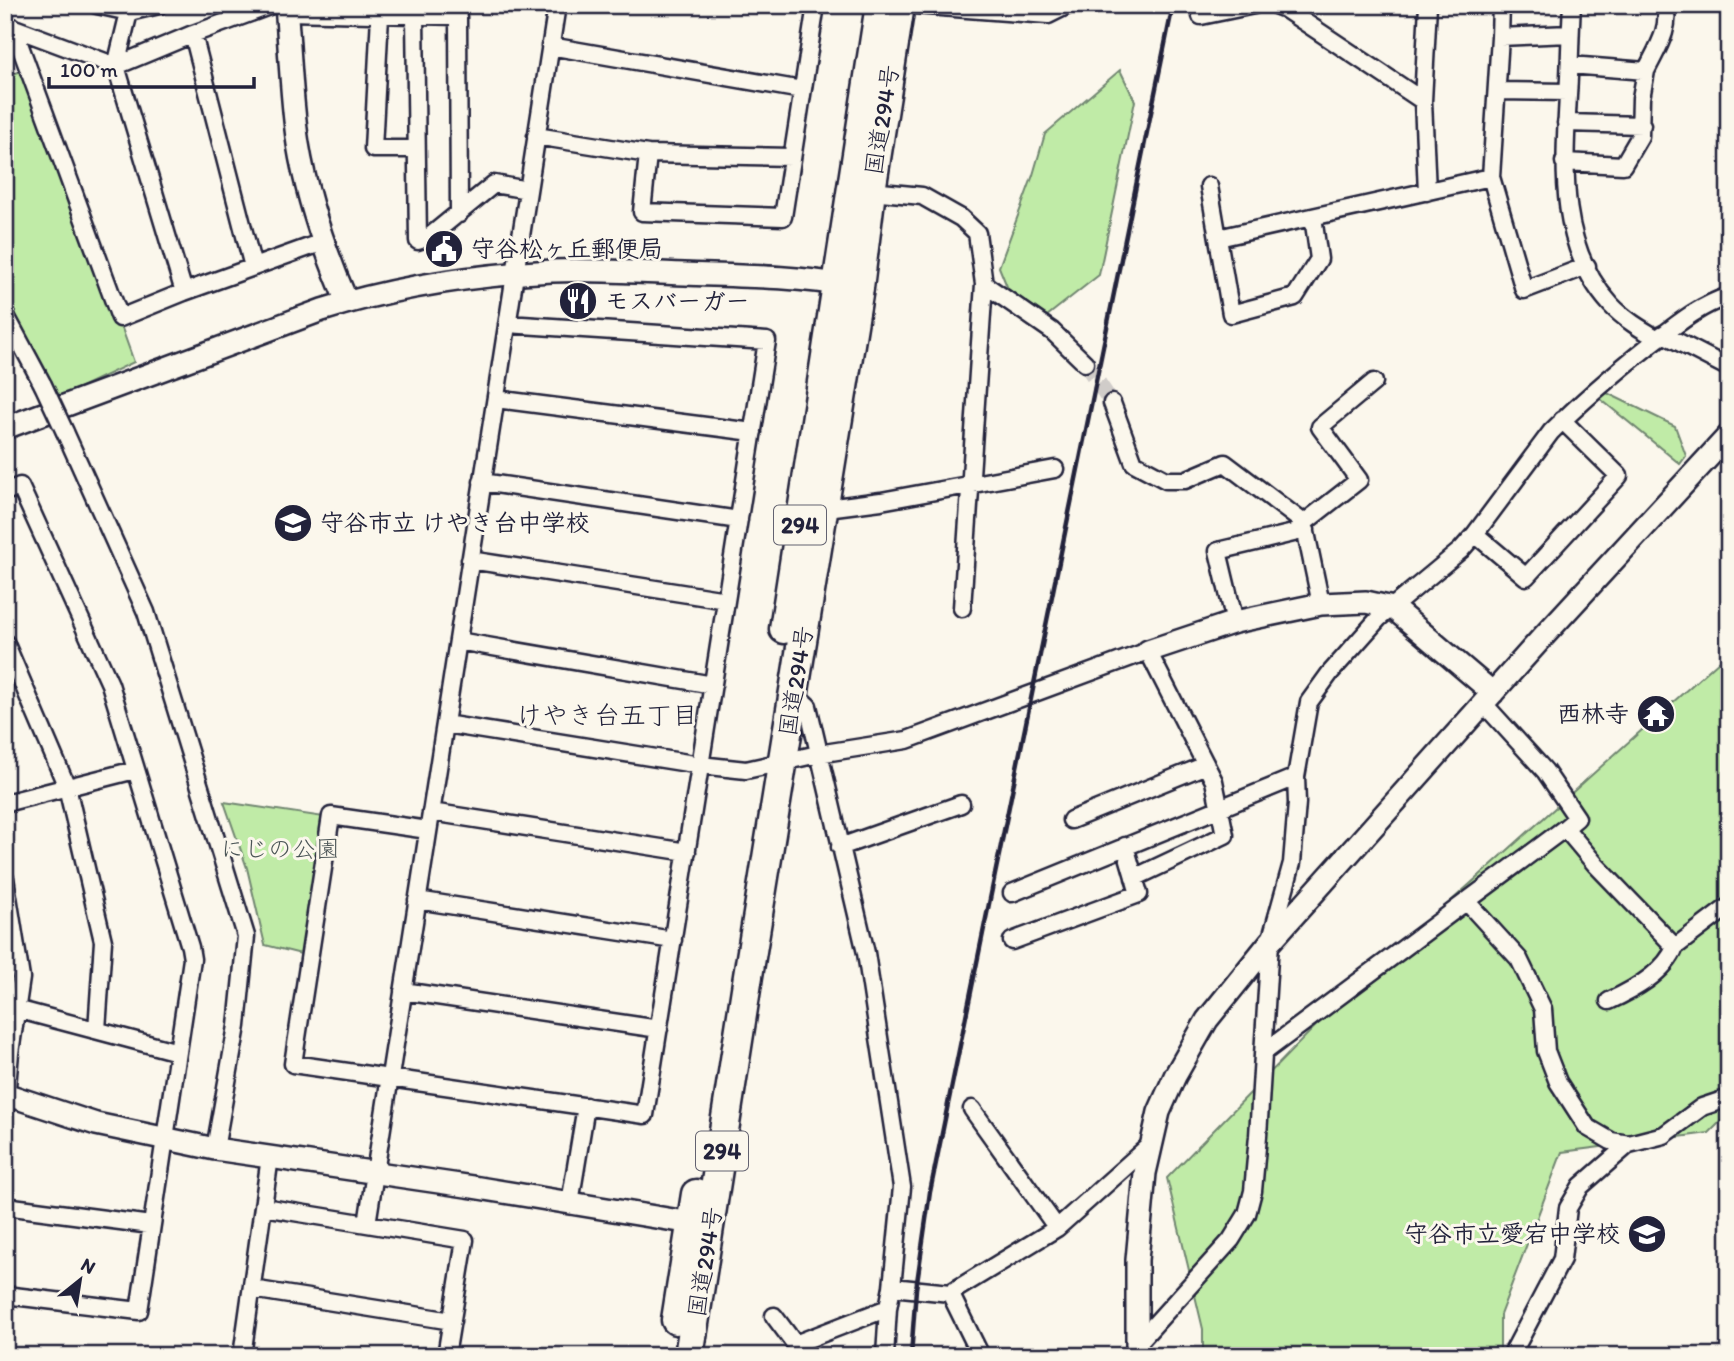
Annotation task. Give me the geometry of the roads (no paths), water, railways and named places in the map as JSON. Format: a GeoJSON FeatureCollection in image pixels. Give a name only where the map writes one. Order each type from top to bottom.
{"type":"FeatureCollection","features":[{"type":"Feature","properties":{"kind":"highway","name":"国道294号"},"geometry":{"type":"LineString","coordinates":[[671,1356],[701,1225],[748,976],[774,764],[848,286],[880,5]]}},
{"type":"Feature","properties":{"kind":"highway","name":"国道294号"},"geometry":{"type":"LineString","coordinates":[[848,286],[871,191],[900,5]]}},
{"type":"Feature","properties":{"kind":"highway","name":"国道294号"},"geometry":{"type":"LineString","coordinates":[[774,764],[794,692],[813,508]]}},
{"type":"Feature","properties":{"kind":"highway","name":"国道294号"},"geometry":{"type":"LineString","coordinates":[[689,1356],[701,1225]]}},
{"type":"Feature","properties":{"kind":"street"},"geometry":{"type":"LineString","coordinates":[[97,5],[129,12],[159,5]]}},
{"type":"Feature","properties":{"kind":"street"},"geometry":{"type":"LineString","coordinates":[[367,1224],[557,5]]}},
{"type":"Feature","properties":{"kind":"street"},"geometry":{"type":"LineString","coordinates":[[648,153],[642,212],[783,217],[816,5]]}},
{"type":"Feature","properties":{"kind":"street"},"geometry":{"type":"LineString","coordinates":[[914,5],[1011,9],[1048,15],[1068,5]]}},
{"type":"Feature","properties":{"kind":"street"},"geometry":{"type":"LineString","coordinates":[[1201,16],[1254,5]]}},
{"type":"Feature","properties":{"kind":"street"},"geometry":{"type":"LineString","coordinates":[[1427,192],[1423,101],[1428,5]]}},
{"type":"Feature","properties":{"kind":"street"},"geometry":{"type":"LineString","coordinates":[[1501,5],[1491,177],[1524,290],[1587,266]]}},
{"type":"Feature","properties":{"kind":"street"},"geometry":{"type":"LineString","coordinates":[[1572,5],[1564,162],[1566,200],[1572,230],[1587,266],[1609,303],[1626,319],[1729,368]]}},
{"type":"Feature","properties":{"kind":"street"},"geometry":{"type":"LineString","coordinates":[[1564,162],[1623,165],[1640,136],[1640,98],[1646,71],[1666,27],[1667,11],[1664,5]]}},
{"type":"Feature","properties":{"kind":"street"},"geometry":{"type":"LineString","coordinates":[[1281,6],[1423,101]]}},
{"type":"Feature","properties":{"kind":"street"},"geometry":{"type":"LineString","coordinates":[[282,8],[298,143],[307,191],[323,242],[347,302]]}},
{"type":"Feature","properties":{"kind":"street"},"geometry":{"type":"LineString","coordinates":[[9,26],[116,66],[193,34],[282,8],[380,15],[418,10],[458,16],[459,214]]}},
{"type":"Feature","properties":{"kind":"street"},"geometry":{"type":"LineString","coordinates":[[418,10],[415,149],[418,241],[429,237],[494,184],[528,190]]}},
{"type":"Feature","properties":{"kind":"street"},"geometry":{"type":"LineString","coordinates":[[129,12],[116,66],[184,292]]}},
{"type":"Feature","properties":{"kind":"street"},"geometry":{"type":"LineString","coordinates":[[380,15],[373,149],[415,149]]}},
{"type":"Feature","properties":{"kind":"street"},"geometry":{"type":"LineString","coordinates":[[9,26],[120,318],[323,242]]}},
{"type":"Feature","properties":{"kind":"street"},"geometry":{"type":"LineString","coordinates":[[193,34],[253,267]]}},
{"type":"Feature","properties":{"kind":"street"},"geometry":{"type":"LineString","coordinates":[[1500,37],[1570,34]]}},
{"type":"Feature","properties":{"kind":"street"},"geometry":{"type":"LineString","coordinates":[[551,46],[803,90]]}},
{"type":"Feature","properties":{"kind":"street"},"geometry":{"type":"LineString","coordinates":[[1570,65],[1646,71]]}},
{"type":"Feature","properties":{"kind":"street"},"geometry":{"type":"LineString","coordinates":[[1497,91],[1568,92]]}},
{"type":"Feature","properties":{"kind":"street"},"geometry":{"type":"LineString","coordinates":[[1566,123],[1642,125]]}},
{"type":"Feature","properties":{"kind":"street"},"geometry":{"type":"LineString","coordinates":[[536,136],[648,153],[792,157]]}},
{"type":"Feature","properties":{"kind":"street"},"geometry":{"type":"LineString","coordinates":[[1218,238],[1491,177]]}},
{"type":"Feature","properties":{"kind":"street"},"geometry":{"type":"LineString","coordinates":[[1209,186],[1231,314],[1295,297],[1319,259],[1313,217]]}},
{"type":"Feature","properties":{"kind":"street"},"geometry":{"type":"LineString","coordinates":[[871,191],[922,196],[961,219],[977,233],[984,284],[962,608]]}},
{"type":"Feature","properties":{"kind":"street"},"geometry":{"type":"LineString","coordinates":[[5,428],[278,325],[347,302],[407,290],[515,273],[610,271],[754,276],[848,286]]}},
{"type":"Feature","properties":{"kind":"street"},"geometry":{"type":"LineString","coordinates":[[984,284],[1052,331],[1085,363]]}},
{"type":"Feature","properties":{"kind":"street"},"geometry":{"type":"LineString","coordinates":[[1137,1350],[1231,1240],[1247,1214],[1253,1191],[1270,942],[1292,863],[1297,803],[1296,777],[1305,715],[1316,690],[1379,618],[1475,534],[1562,420],[1625,364],[1698,308],[1729,296]]}},
{"type":"Feature","properties":{"kind":"street"},"geometry":{"type":"LineString","coordinates":[[5,314],[65,432],[146,612],[246,936],[237,1026],[215,1149]]}},
{"type":"Feature","properties":{"kind":"street"},"geometry":{"type":"LineString","coordinates":[[428,830],[331,816],[293,1064],[645,1115],[767,341],[507,324]]}},
{"type":"Feature","properties":{"kind":"street"},"geometry":{"type":"LineString","coordinates":[[1235,622],[1218,551],[1305,527],[1359,480],[1320,428],[1374,382]]}},
{"type":"Feature","properties":{"kind":"street"},"geometry":{"type":"LineString","coordinates":[[496,399],[753,432]]}},
{"type":"Feature","properties":{"kind":"street"},"geometry":{"type":"LineString","coordinates":[[1112,404],[1135,463],[1166,480],[1185,480],[1225,463],[1305,527],[1321,604]]}},
{"type":"Feature","properties":{"kind":"street"},"geometry":{"type":"LineString","coordinates":[[1475,534],[1526,577],[1619,477],[1562,420]]}},
{"type":"Feature","properties":{"kind":"street"},"geometry":{"type":"LineString","coordinates":[[1137,1350],[1137,1260],[1145,1173],[1159,1112],[1191,1045],[1238,978],[1488,699],[1727,440]]}},
{"type":"Feature","properties":{"kind":"street"},"geometry":{"type":"LineString","coordinates":[[813,508],[969,485],[1055,469]]}},
{"type":"Feature","properties":{"kind":"street"},"geometry":{"type":"LineString","coordinates":[[482,482],[739,520]]}},
{"type":"Feature","properties":{"kind":"street"},"geometry":{"type":"LineString","coordinates":[[5,492],[20,486],[110,684],[192,959],[139,1311],[5,1295]]}},
{"type":"Feature","properties":{"kind":"street"},"geometry":{"type":"LineString","coordinates":[[470,560],[726,600]]}},
{"type":"Feature","properties":{"kind":"street"},"geometry":{"type":"LineString","coordinates":[[445,724],[746,770],[818,754],[907,740],[1148,651],[1235,622],[1321,604],[1366,602],[1393,608],[1488,699],[1545,771],[1577,818],[1263,1053]]}},
{"type":"Feature","properties":{"kind":"street"},"geometry":{"type":"LineString","coordinates":[[458,641],[713,685]]}},
{"type":"Feature","properties":{"kind":"street"},"geometry":{"type":"LineString","coordinates":[[5,642],[67,787],[103,941],[97,1030]]}},
{"type":"Feature","properties":{"kind":"street"},"geometry":{"type":"LineString","coordinates":[[1134,878],[1225,835],[1214,781],[1148,651]]}},
{"type":"Feature","properties":{"kind":"street"},"geometry":{"type":"LineString","coordinates":[[794,692],[808,706],[866,953],[902,1187],[885,1356]]}},
{"type":"Feature","properties":{"kind":"street"},"geometry":{"type":"LineString","coordinates":[[1071,820],[1206,765]]}},
{"type":"Feature","properties":{"kind":"street"},"geometry":{"type":"LineString","coordinates":[[5,803],[135,770]]}},
{"type":"Feature","properties":{"kind":"street"},"geometry":{"type":"LineString","coordinates":[[1012,893],[1296,777]]}},
{"type":"Feature","properties":{"kind":"street"},"geometry":{"type":"LineString","coordinates":[[840,847],[961,804]]}},
{"type":"Feature","properties":{"kind":"street"},"geometry":{"type":"LineString","coordinates":[[431,813],[687,852]]}},
{"type":"Feature","properties":{"kind":"street"},"geometry":{"type":"LineString","coordinates":[[1564,828],[1675,947]]}},
{"type":"Feature","properties":{"kind":"street"},"geometry":{"type":"LineString","coordinates":[[1012,941],[1139,894],[1125,846]]}},
{"type":"Feature","properties":{"kind":"street"},"geometry":{"type":"LineString","coordinates":[[5,877],[20,978],[11,1007],[6,1099],[96,1124],[215,1149],[701,1225]]}},
{"type":"Feature","properties":{"kind":"street"},"geometry":{"type":"LineString","coordinates":[[417,900],[673,940]]}},
{"type":"Feature","properties":{"kind":"street"},"geometry":{"type":"LineString","coordinates":[[1467,902],[1519,959],[1543,1009],[1545,1051],[1558,1082],[1587,1127],[1611,1141],[1629,1144],[1664,1135],[1702,1107],[1729,1098]]}},
{"type":"Feature","properties":{"kind":"street"},"geometry":{"type":"LineString","coordinates":[[1609,1001],[1633,990],[1670,959],[1675,947],[1729,906]]}},
{"type":"Feature","properties":{"kind":"street"},"geometry":{"type":"LineString","coordinates":[[403,991],[659,1029]]}},
{"type":"Feature","properties":{"kind":"street"},"geometry":{"type":"LineString","coordinates":[[11,1007],[178,1052]]}},
{"type":"Feature","properties":{"kind":"street"},"geometry":{"type":"LineString","coordinates":[[570,1203],[586,1106]]}},
{"type":"Feature","properties":{"kind":"street"},"geometry":{"type":"LineString","coordinates":[[972,1109],[1057,1228]]}},
{"type":"Feature","properties":{"kind":"street"},"geometry":{"type":"LineString","coordinates":[[892,1287],[950,1293],[1057,1228],[1152,1143]]}},
{"type":"Feature","properties":{"kind":"street"},"geometry":{"type":"LineString","coordinates":[[1511,1356],[1562,1259],[1568,1208],[1581,1186],[1629,1144]]}},
{"type":"Feature","properties":{"kind":"street"},"geometry":{"type":"LineString","coordinates":[[242,1356],[270,1157]]}},
{"type":"Feature","properties":{"kind":"street"},"geometry":{"type":"LineString","coordinates":[[5,1206],[151,1225]]}},
{"type":"Feature","properties":{"kind":"street"},"geometry":{"type":"LineString","coordinates":[[263,1206],[465,1240],[446,1356]]}},
{"type":"Feature","properties":{"kind":"street"},"geometry":{"type":"LineString","coordinates":[[252,1289],[452,1321]]}},
{"type":"Feature","properties":{"kind":"street"},"geometry":{"type":"LineString","coordinates":[[950,1293],[981,1356]]}},
{"type":"Feature","properties":{"kind":"street"},"geometry":{"type":"LineString","coordinates":[[774,1315],[795,1345],[888,1308]]}},
{"type":"Feature","properties":{"kind":"tunnel"},"geometry":{"type":"LineString","coordinates":[[1085,363],[1112,403]]}},
{"type":"Feature","properties":{"kind":"railway"},"geometry":{"type":"LineString","coordinates":[[911,1356],[916,1289],[930,1192],[1173,5]]}},
{"type":"Feature","properties":{"kind":"place","name":"守谷松ヶ丘郵便局"},"geometry":{"type":"Point","coordinates":[444,249]}},
{"type":"Feature","properties":{"kind":"place","name":"モスバーガー"},"geometry":{"type":"Point","coordinates":[578,301]}},
{"type":"Feature","properties":{"kind":"place","name":"守谷市立 けやき台中学校"},"geometry":{"type":"Point","coordinates":[293,523]}},
{"type":"Feature","properties":{"kind":"place","name":"西林寺"},"geometry":{"type":"Point","coordinates":[1656,714]}},
{"type":"Feature","properties":{"kind":"place","name":"守谷市立愛宕中学校"},"geometry":{"type":"Point","coordinates":[1647,1234]}},
{"type":"Feature","properties":{"kind":"district","name":"けやき台五丁目"},"geometry":{"type":"Point","coordinates":[607,715]}},
{"type":"Feature","properties":{"kind":"park label","name":"にじの公園"},"geometry":{"type":"Point","coordinates":[280,849]}}]}
